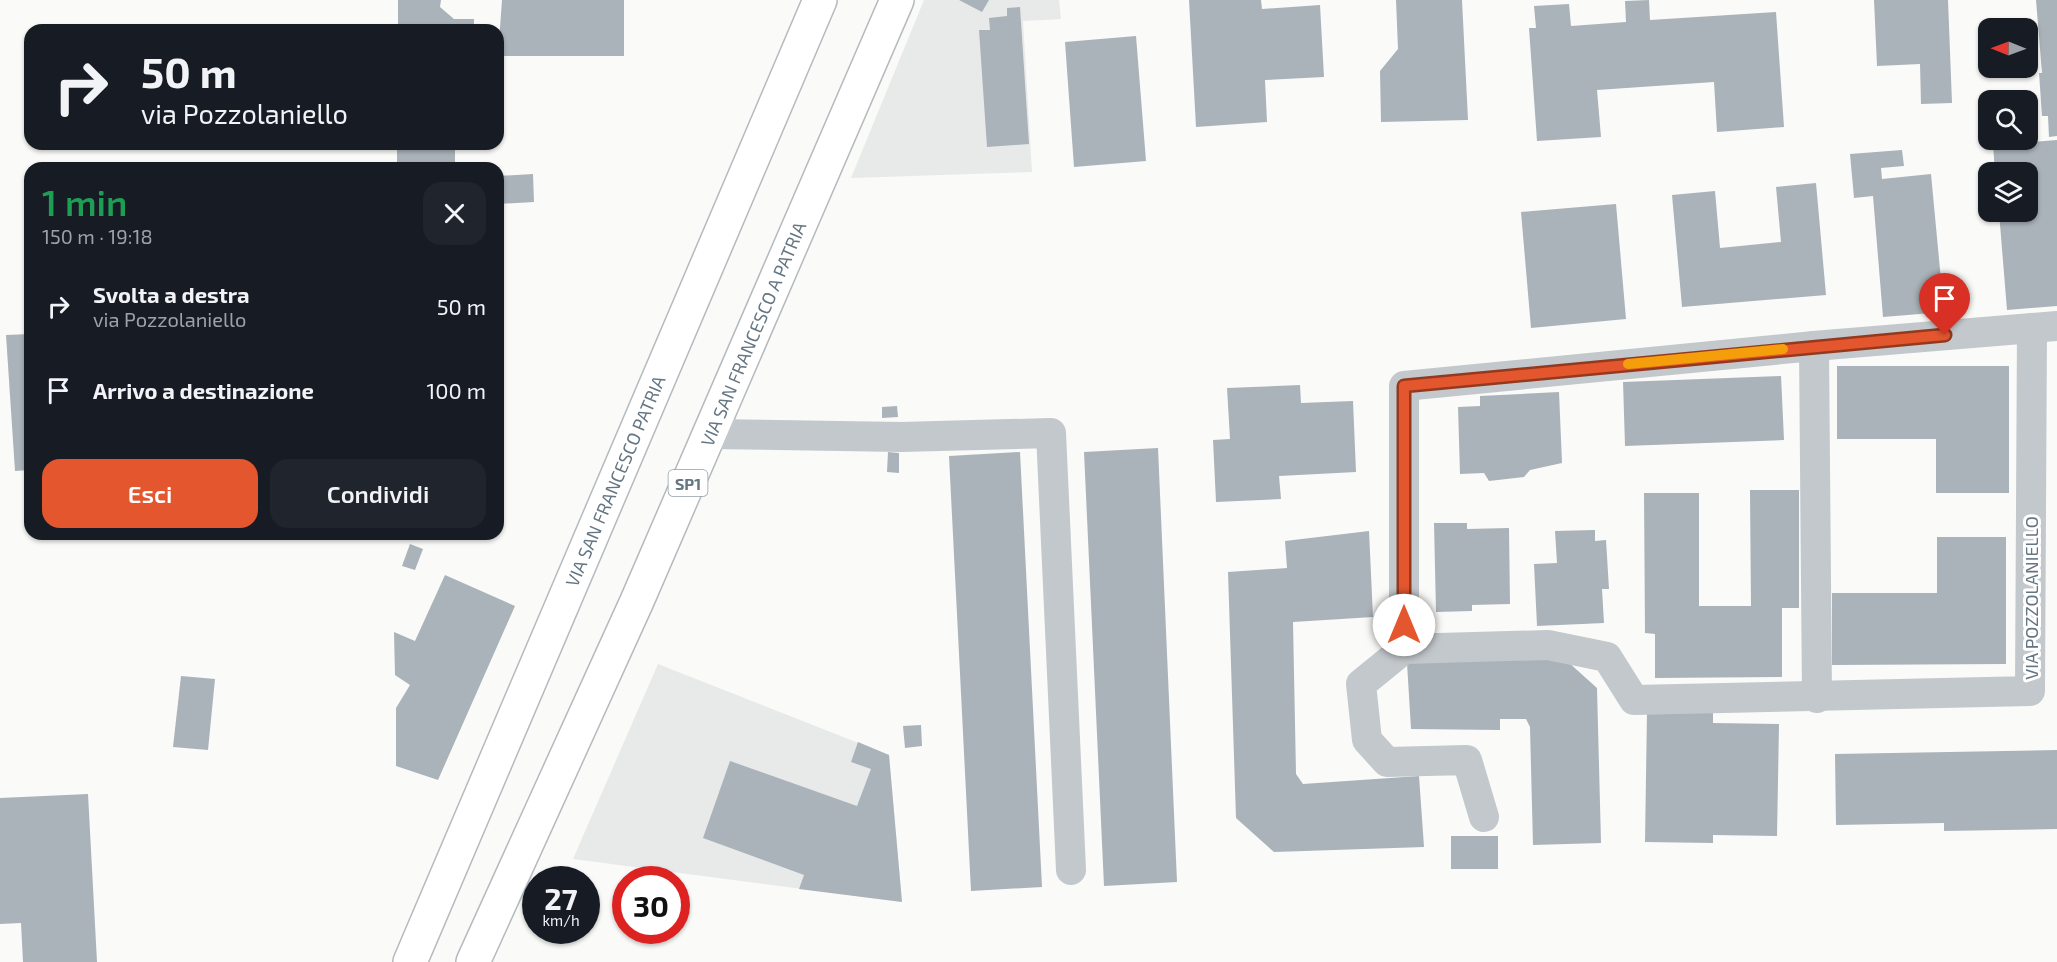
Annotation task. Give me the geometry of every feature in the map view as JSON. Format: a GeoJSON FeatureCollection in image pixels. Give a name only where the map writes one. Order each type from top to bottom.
{"type":"FeatureCollection","features":[{"type":"Feature","properties":{"kind":"main road","name":"VIA SAN FRANCESCO PATRIA"},"geometry":{"type":"LineString","coordinates":[[410,962],[820,0]]}},
{"type":"Feature","properties":{"kind":"main road","name":"VIA SAN FRANCESCO A PATRIA"},"geometry":{"type":"LineString","coordinates":[[473,962],[642,590],[897,0]]}},
{"type":"Feature","properties":{"kind":"street","name":"VIA POZZOLANIELLO"},"geometry":{"type":"LineString","coordinates":[[2044,327],[2031,691],[1817,698],[1634,700],[1607,657],[1548,645],[1404,649],[1404,386],[1814,346],[2044,327]]}},
{"type":"Feature","properties":{"kind":"street"},"geometry":{"type":"LineString","coordinates":[[1814,346],[1817,698]]}},
{"type":"Feature","properties":{"kind":"street"},"geometry":{"type":"LineString","coordinates":[[710,434],[902,437],[1051,433],[1071,870]]}},
{"type":"Feature","properties":{"kind":"street"},"geometry":{"type":"LineString","coordinates":[[1404,649],[1361,684],[1367,740],[1387,762],[1467,760],[1484,817]]}},
{"type":"Feature","properties":{"kind":"shaded area"},"geometry":{"type":"Polygon","coordinates":[[[924,0],[1059,0],[1061,19],[1023,21],[1032,172],[851,178],[924,0]]]}},
{"type":"Feature","properties":{"kind":"shaded area"},"geometry":{"type":"Polygon","coordinates":[[[658,664],[889,755],[902,902],[690,874],[690,866],[627,866],[573,859],[658,664]]]}},
{"type":"Feature","properties":{"kind":"building"},"geometry":{"type":"Polygon","coordinates":[[[398,0],[441,0],[440,7],[454,19],[474,19],[474,24],[398,24],[398,0]]]}},
{"type":"Feature","properties":{"kind":"building"},"geometry":{"type":"Polygon","coordinates":[[[502,0],[624,0],[624,56],[504,56],[504,24],[500,24],[502,0]]]}},
{"type":"Feature","properties":{"kind":"building"},"geometry":{"type":"Polygon","coordinates":[[[959,0],[989,0],[982,12],[959,0]]]}},
{"type":"Feature","properties":{"kind":"building"},"geometry":{"type":"Polygon","coordinates":[[[1189,0],[1261,0],[1262,9],[1320,5],[1324,77],[1265,80],[1267,122],[1196,127],[1189,0]]]}},
{"type":"Feature","properties":{"kind":"building"},"geometry":{"type":"Polygon","coordinates":[[[1396,0],[1462,0],[1468,120],[1381,122],[1380,71],[1398,49],[1396,0]]]}},
{"type":"Feature","properties":{"kind":"building"},"geometry":{"type":"Polygon","coordinates":[[[1649,0],[1650,20],[1776,12],[1784,127],[1717,132],[1714,82],[1597,90],[1601,137],[1537,141],[1529,28],[1536,28],[1534,6],[1569,4],[1571,26],[1626,22],[1625,1],[1649,0]]]}},
{"type":"Feature","properties":{"kind":"building"},"geometry":{"type":"Polygon","coordinates":[[[1874,0],[1948,0],[1952,103],[1921,104],[1920,64],[1877,66],[1874,0]]]}},
{"type":"Feature","properties":{"kind":"building"},"geometry":{"type":"Polygon","coordinates":[[[2036,0],[2057,0],[2057,136],[2049,137],[2048,116],[2042,116],[2039,73],[2042,73],[2036,0]]]}},
{"type":"Feature","properties":{"kind":"building"},"geometry":{"type":"Polygon","coordinates":[[[1020,7],[1029,144],[987,147],[979,30],[990,30],[989,18],[1007,16],[1007,8],[1020,7]]]}},
{"type":"Feature","properties":{"kind":"building"},"geometry":{"type":"Polygon","coordinates":[[[1136,36],[1146,161],[1074,167],[1065,42],[1136,36]]]}},
{"type":"Feature","properties":{"kind":"building"},"geometry":{"type":"Polygon","coordinates":[[[2057,140],[2057,306],[2007,310],[2000,222],[2038,222],[2038,162],[1994,162],[1993,150],[2038,150],[2038,141],[2057,140]]]}},
{"type":"Feature","properties":{"kind":"building"},"geometry":{"type":"Polygon","coordinates":[[[397,150],[455,150],[455,162],[397,162],[397,150]]]}},
{"type":"Feature","properties":{"kind":"building"},"geometry":{"type":"Polygon","coordinates":[[[1902,150],[1904,166],[1881,168],[1882,179],[1931,174],[1944,312],[1883,317],[1873,196],[1854,198],[1850,154],[1902,150]]]}},
{"type":"Feature","properties":{"kind":"building"},"geometry":{"type":"Polygon","coordinates":[[[533,174],[534,202],[504,204],[504,176],[533,174]]]}},
{"type":"Feature","properties":{"kind":"building"},"geometry":{"type":"Polygon","coordinates":[[[1816,183],[1826,295],[1682,307],[1672,195],[1715,191],[1720,248],[1781,242],[1776,187],[1816,183]]]}},
{"type":"Feature","properties":{"kind":"building"},"geometry":{"type":"Polygon","coordinates":[[[1616,204],[1626,319],[1531,328],[1521,212],[1616,204]]]}},
{"type":"Feature","properties":{"kind":"building"},"geometry":{"type":"Polygon","coordinates":[[[24,334],[24,470],[15,471],[6,335],[24,334]]]}},
{"type":"Feature","properties":{"kind":"building"},"geometry":{"type":"Polygon","coordinates":[[[1837,366],[2009,366],[2009,493],[1936,493],[1936,439],[1837,439],[1837,366]]]}},
{"type":"Feature","properties":{"kind":"building"},"geometry":{"type":"Polygon","coordinates":[[[1781,376],[1784,440],[1625,446],[1623,382],[1781,376]]]}},
{"type":"Feature","properties":{"kind":"building"},"geometry":{"type":"Polygon","coordinates":[[[1300,385],[1301,403],[1353,401],[1356,472],[1279,476],[1281,499],[1216,502],[1213,440],[1230,439],[1227,388],[1300,385]]]}},
{"type":"Feature","properties":{"kind":"building"},"geometry":{"type":"Polygon","coordinates":[[[1559,392],[1562,463],[1530,470],[1524,477],[1489,481],[1484,473],[1460,474],[1458,407],[1480,406],[1480,396],[1559,392]]]}},
{"type":"Feature","properties":{"kind":"building"},"geometry":{"type":"Polygon","coordinates":[[[897,406],[898,417],[882,418],[882,407],[897,406]]]}},
{"type":"Feature","properties":{"kind":"building"},"geometry":{"type":"Polygon","coordinates":[[[1158,448],[1177,882],[1104,886],[1084,452],[1158,448]]]}},
{"type":"Feature","properties":{"kind":"building"},"geometry":{"type":"Polygon","coordinates":[[[888,452],[899,453],[899,473],[887,472],[888,452]]]}},
{"type":"Feature","properties":{"kind":"building"},"geometry":{"type":"Polygon","coordinates":[[[1020,452],[1042,887],[971,891],[949,456],[1020,452]]]}},
{"type":"Feature","properties":{"kind":"building"},"geometry":{"type":"Polygon","coordinates":[[[1750,490],[1799,490],[1799,608],[1782,608],[1782,677],[1655,678],[1655,634],[1645,633],[1644,493],[1699,493],[1699,606],[1751,606],[1750,490]]]}},
{"type":"Feature","properties":{"kind":"building"},"geometry":{"type":"Polygon","coordinates":[[[1434,523],[1467,523],[1467,529],[1509,528],[1510,604],[1472,605],[1472,611],[1436,612],[1434,523]]]}},
{"type":"Feature","properties":{"kind":"building"},"geometry":{"type":"Polygon","coordinates":[[[1595,530],[1595,541],[1606,540],[1609,589],[1602,589],[1604,623],[1537,626],[1534,564],[1557,563],[1555,531],[1595,530]]]}},
{"type":"Feature","properties":{"kind":"building"},"geometry":{"type":"Polygon","coordinates":[[[1369,531],[1373,617],[1293,622],[1296,774],[1303,784],[1419,776],[1424,847],[1274,852],[1236,818],[1228,572],[1287,568],[1285,541],[1369,531]]]}},
{"type":"Feature","properties":{"kind":"building"},"geometry":{"type":"Polygon","coordinates":[[[1937,537],[2006,537],[2006,664],[1832,665],[1832,593],[1937,593],[1937,537]]]}},
{"type":"Feature","properties":{"kind":"building"},"geometry":{"type":"Polygon","coordinates":[[[410,544],[423,549],[415,570],[402,566],[410,544]]]}},
{"type":"Feature","properties":{"kind":"building"},"geometry":{"type":"Polygon","coordinates":[[[445,575],[515,606],[438,780],[396,766],[396,708],[410,685],[395,675],[394,632],[415,641],[445,575]]]}},
{"type":"Feature","properties":{"kind":"building"},"geometry":{"type":"Polygon","coordinates":[[[1557,652],[1597,688],[1601,843],[1533,845],[1530,727],[1526,719],[1500,719],[1500,730],[1411,729],[1407,663],[1557,652]]]}},
{"type":"Feature","properties":{"kind":"building"},"geometry":{"type":"Polygon","coordinates":[[[181,676],[215,679],[208,750],[173,747],[181,676]]]}},
{"type":"Feature","properties":{"kind":"building"},"geometry":{"type":"Polygon","coordinates":[[[1647,712],[1713,713],[1713,723],[1779,724],[1777,836],[1713,835],[1713,843],[1645,842],[1647,712]]]}},
{"type":"Feature","properties":{"kind":"building"},"geometry":{"type":"Polygon","coordinates":[[[921,725],[922,746],[905,748],[903,726],[921,725]]]}},
{"type":"Feature","properties":{"kind":"building"},"geometry":{"type":"Polygon","coordinates":[[[858,742],[889,755],[902,902],[799,889],[804,875],[703,838],[730,761],[857,806],[871,769],[851,762],[858,742]]]}},
{"type":"Feature","properties":{"kind":"building"},"geometry":{"type":"Polygon","coordinates":[[[2057,750],[2057,829],[1944,831],[1944,823],[1836,825],[1835,754],[2057,750]]]}},
{"type":"Feature","properties":{"kind":"building"},"geometry":{"type":"Polygon","coordinates":[[[88,794],[97,962],[23,962],[21,923],[0,924],[0,798],[88,794]]]}},
{"type":"Feature","properties":{"kind":"building"},"geometry":{"type":"Polygon","coordinates":[[[1451,836],[1498,836],[1498,869],[1451,869],[1451,836]]]}},
{"type":"Feature","properties":{"kind":"slow traffic"},"geometry":{"type":"LineString","coordinates":[[1628,364],[1783,349]]}},
{"type":"Feature","properties":{"kind":"route"},"geometry":{"type":"LineString","coordinates":[[1404,625],[1404,386],[1945,335]]}}]}
